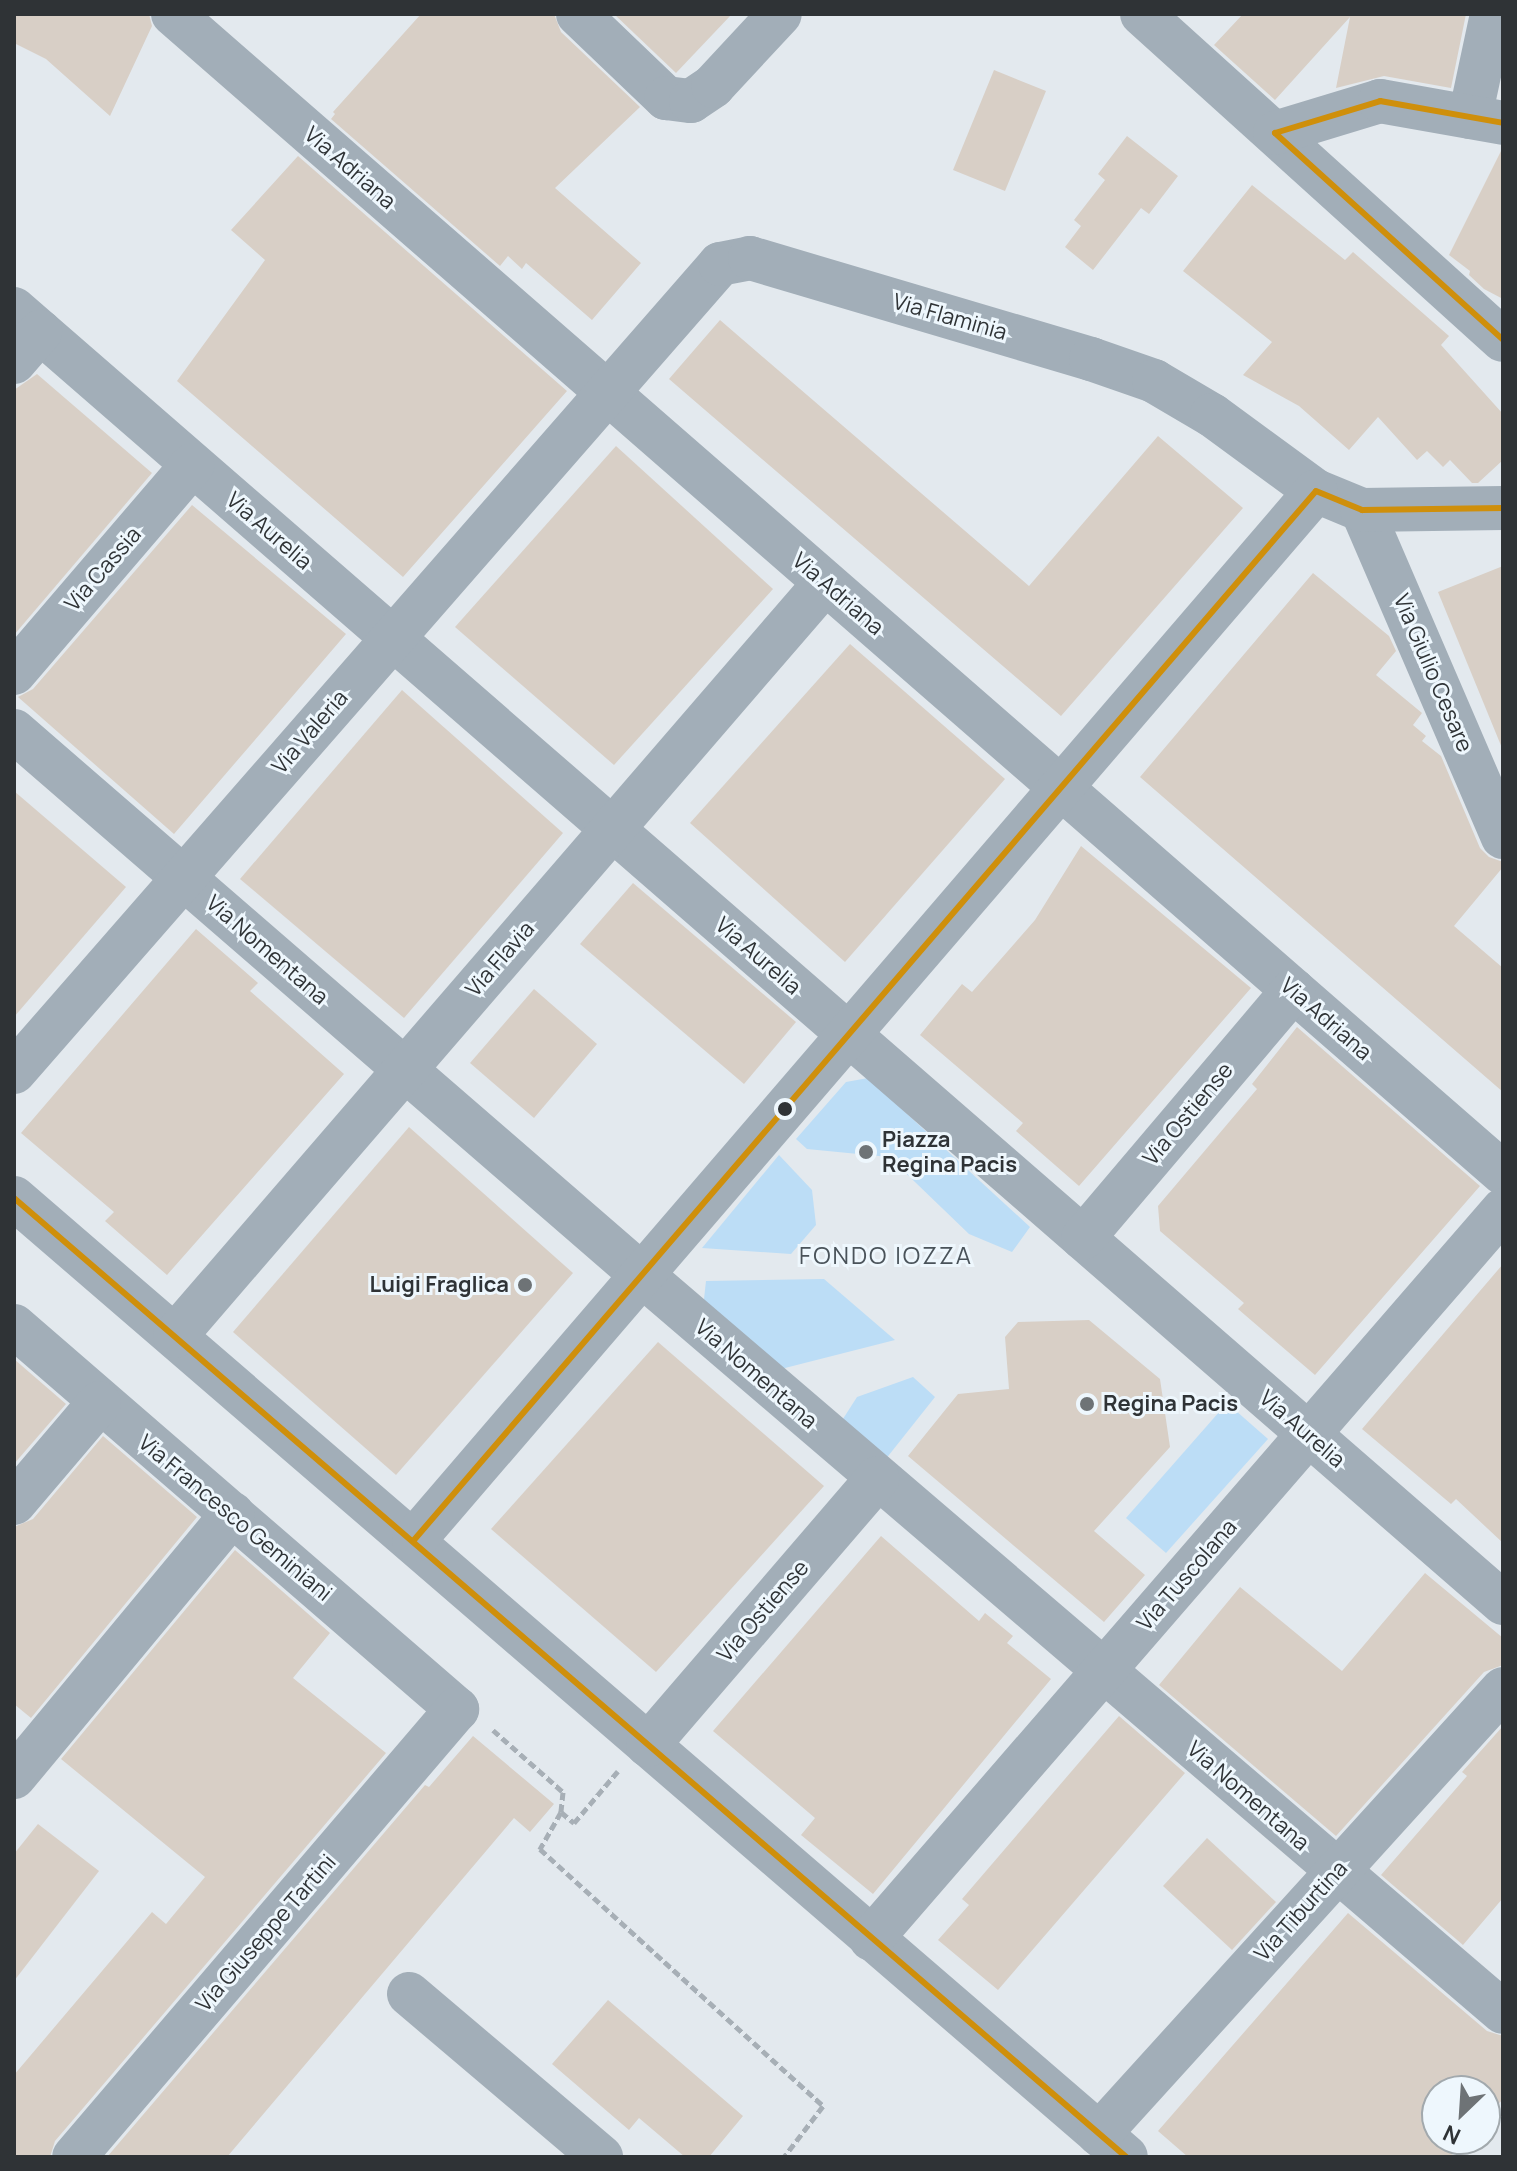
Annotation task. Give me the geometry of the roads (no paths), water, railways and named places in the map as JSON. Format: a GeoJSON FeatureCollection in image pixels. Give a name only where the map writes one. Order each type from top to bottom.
{"type":"FeatureCollection","features":[{"type":"Feature","properties":{"kind":"street","name":"Via Adriana"},"geometry":{"type":"LineString","coordinates":[[173,14],[1503,1173]]}},
{"type":"Feature","properties":{"kind":"street"},"geometry":{"type":"LineString","coordinates":[[578,14],[666,98],[691,101],[713,86],[780,14]]}},
{"type":"Feature","properties":{"kind":"street"},"geometry":{"type":"LineString","coordinates":[[1142,14],[1503,340]]}},
{"type":"Feature","properties":{"kind":"street"},"geometry":{"type":"LineString","coordinates":[[1275,133],[1380,101],[1486,120],[1492,14]]}},
{"type":"Feature","properties":{"kind":"street","name":"Via Flaminia"},"geometry":{"type":"LineString","coordinates":[[606,392],[720,264],[750,258],[1091,359],[1154,381],[1212,415],[1316,491],[1362,510]]}},
{"type":"Feature","properties":{"kind":"street","name":"Via Aurelia"},"geometry":{"type":"LineString","coordinates":[[23,334],[192,465],[1503,1603]]}},
{"type":"Feature","properties":{"kind":"street","name":"Via Valeria"},"geometry":{"type":"LineString","coordinates":[[14,1072],[606,392]]}},
{"type":"Feature","properties":{"kind":"street","name":"Via Cassia"},"geometry":{"type":"LineString","coordinates":[[14,673],[192,465]]}},
{"type":"Feature","properties":{"kind":"street"},"geometry":{"type":"LineString","coordinates":[[414,1540],[1316,491]]}},
{"type":"Feature","properties":{"kind":"street"},"geometry":{"type":"LineString","coordinates":[[1362,510],[1503,508]]}},
{"type":"Feature","properties":{"kind":"street","name":"Via Giulio Cesare"},"geometry":{"type":"LineString","coordinates":[[1362,510],[1503,837]]}},
{"type":"Feature","properties":{"kind":"street","name":"Via Flavia"},"geometry":{"type":"LineString","coordinates":[[175,1336],[825,583]]}},
{"type":"Feature","properties":{"kind":"street","name":"Via Nomentana"},"geometry":{"type":"LineString","coordinates":[[14,731],[1103,1672],[1503,2012]]}},
{"type":"Feature","properties":{"kind":"street","name":"Via Ostiense"},"geometry":{"type":"LineString","coordinates":[[1083,1238],[1293,990]]}},
{"type":"Feature","properties":{"kind":"street"},"geometry":{"type":"LineString","coordinates":[[14,1198],[414,1540],[637,1754],[871,1939],[1112,2146]]}},
{"type":"Feature","properties":{"kind":"street","name":"Via Tuscolana"},"geometry":{"type":"LineString","coordinates":[[871,1939],[1503,1210]]}},
{"type":"Feature","properties":{"kind":"street","name":"Via Francesco Geminiani"},"geometry":{"type":"LineString","coordinates":[[14,1326],[99,1403],[457,1709]]}},
{"type":"Feature","properties":{"kind":"street"},"geometry":{"type":"LineString","coordinates":[[14,1503],[99,1403]]}},
{"type":"Feature","properties":{"kind":"street","name":"Via Ostiense"},"geometry":{"type":"LineString","coordinates":[[637,1754],[878,1478]]}},
{"type":"Feature","properties":{"kind":"street"},"geometry":{"type":"LineString","coordinates":[[19,1760],[232,1514]]}},
{"type":"Feature","properties":{"kind":"street","name":"Via Tiburtina"},"geometry":{"type":"LineString","coordinates":[[1112,2146],[1336,1872],[1503,1689]]}},
{"type":"Feature","properties":{"kind":"street","name":"Via Giuseppe Tartini"},"geometry":{"type":"LineString","coordinates":[[74,2157],[457,1709]]}},
{"type":"Feature","properties":{"kind":"street"},"geometry":{"type":"LineString","coordinates":[[409,1994],[601,2157]]}},
{"type":"Feature","properties":{"kind":"place","name":"Piazza Regina Pacis"},"geometry":{"type":"Point","coordinates":[866,1152]}},
{"type":"Feature","properties":{"kind":"place","name":"Luigi Fraglica"},"geometry":{"type":"Point","coordinates":[525,1285]}},
{"type":"Feature","properties":{"kind":"place","name":"Regina Pacis"},"geometry":{"type":"Point","coordinates":[1087,1404]}},
{"type":"Feature","properties":{"kind":"district","name":"FONDO IOZZA"},"geometry":{"type":"Point","coordinates":[886,1255]}}]}
